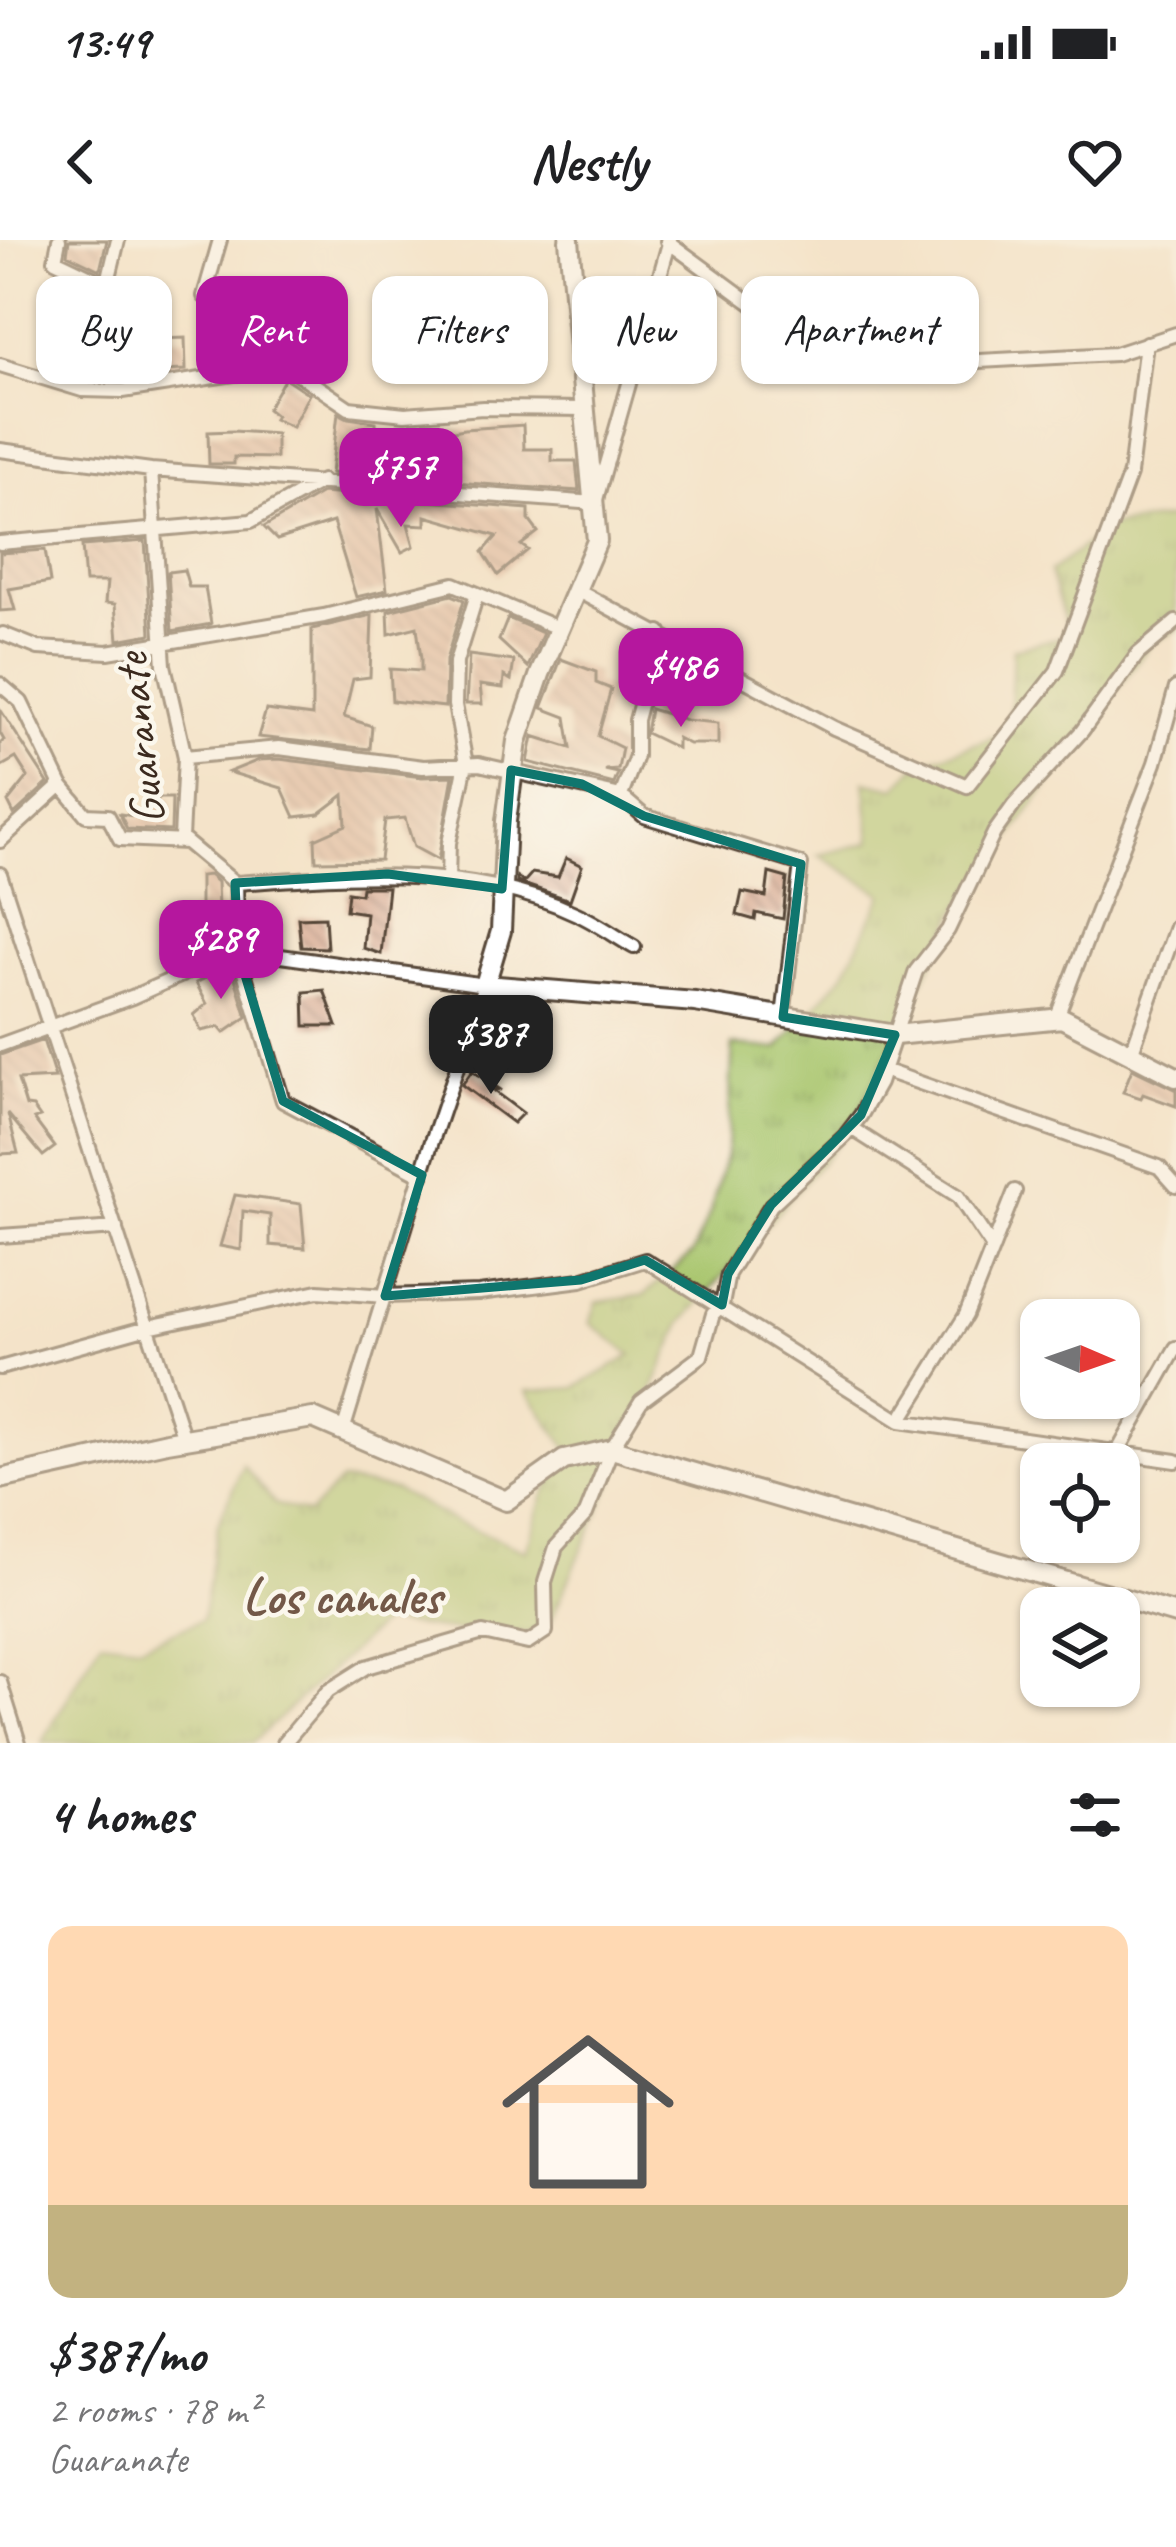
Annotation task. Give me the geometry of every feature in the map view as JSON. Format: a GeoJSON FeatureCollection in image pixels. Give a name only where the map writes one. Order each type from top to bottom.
{"type":"FeatureCollection","features":[{"type":"Feature","properties":{"kind":"main road"},"geometry":{"type":"LineString","coordinates":[[569,240],[597,541],[517,740],[501,931],[485,985],[695,1002],[895,1035],[1062,1018],[1176,1077]]}},
{"type":"Feature","properties":{"kind":"main road"},"geometry":{"type":"LineString","coordinates":[[0,1479],[184,1439],[313,1418],[506,1501],[564,1460],[612,1448],[1176,1614]]}},
{"type":"Feature","properties":{"kind":"street"},"geometry":{"type":"LineString","coordinates":[[59,240],[55,260],[88,276]]}},
{"type":"Feature","properties":{"kind":"street"},"geometry":{"type":"LineString","coordinates":[[109,276],[118,240]]}},
{"type":"Feature","properties":{"kind":"street"},"geometry":{"type":"LineString","coordinates":[[210,276],[220,240]]}},
{"type":"Feature","properties":{"kind":"street"},"geometry":{"type":"LineString","coordinates":[[0,450],[151,470],[596,502],[669,241],[830,361],[979,361],[1115,354],[1176,334]]}},
{"type":"Feature","properties":{"kind":"street"},"geometry":{"type":"LineString","coordinates":[[576,590],[834,728],[967,786],[1057,671],[1130,474],[1146,344]]}},
{"type":"Feature","properties":{"kind":"street"},"geometry":{"type":"LineString","coordinates":[[0,365],[82,390],[123,391],[247,372],[269,354],[349,408],[405,414],[483,408],[586,409]]}},
{"type":"Feature","properties":{"kind":"street"},"geometry":{"type":"LineString","coordinates":[[82,390],[83,384]]}},
{"type":"Feature","properties":{"kind":"street","name":"Guaranate"},"geometry":{"type":"LineString","coordinates":[[151,470],[170,700],[185,757],[181,838],[235,883]]}},
{"type":"Feature","properties":{"kind":"street"},"geometry":{"type":"LineString","coordinates":[[0,543],[250,521],[323,480]]}},
{"type":"Feature","properties":{"kind":"street"},"geometry":{"type":"LineString","coordinates":[[3,634],[38,648],[108,652],[324,616],[454,584],[560,629]]}},
{"type":"Feature","properties":{"kind":"street"},"geometry":{"type":"LineString","coordinates":[[448,880],[449,842],[466,764],[455,705],[456,662],[477,594]]}},
{"type":"Feature","properties":{"kind":"street"},"geometry":{"type":"LineString","coordinates":[[284,1743],[328,1691],[367,1667],[483,1634],[529,1642],[546,1630],[545,1582],[556,1547],[586,1514],[612,1448],[641,1401],[700,1356],[712,1314],[722,1305],[728,1274],[771,1205],[851,1128],[884,1070],[916,970],[948,930],[1008,813],[1082,730],[1138,654],[1176,622]]}},
{"type":"Feature","properties":{"kind":"street"},"geometry":{"type":"LineString","coordinates":[[621,796],[636,756],[636,720],[660,632]]}},
{"type":"Feature","properties":{"kind":"street"},"geometry":{"type":"LineString","coordinates":[[0,684],[21,702],[61,784],[86,814],[108,816],[121,839],[186,842]]}},
{"type":"Feature","properties":{"kind":"street"},"geometry":{"type":"LineString","coordinates":[[1056,1018],[1156,763],[1176,688]]}},
{"type":"Feature","properties":{"kind":"street"},"geometry":{"type":"LineString","coordinates":[[185,757],[279,748],[423,767],[466,764],[511,770],[621,796],[644,816],[801,863],[783,1017]]}},
{"type":"Feature","properties":{"kind":"street"},"geometry":{"type":"LineString","coordinates":[[0,842],[61,784]]}},
{"type":"Feature","properties":{"kind":"street"},"geometry":{"type":"LineString","coordinates":[[0,874],[184,1439]]}},
{"type":"Feature","properties":{"kind":"street"},"geometry":{"type":"LineString","coordinates":[[422,1175],[283,1101],[238,950],[235,883],[388,874],[448,880],[502,890],[577,914],[634,947]]}},
{"type":"Feature","properties":{"kind":"street"},"geometry":{"type":"LineString","coordinates":[[1131,1054],[1176,927]]}},
{"type":"Feature","properties":{"kind":"street"},"geometry":{"type":"LineString","coordinates":[[0,1045],[50,1029],[238,950],[485,985],[343,1431]]}},
{"type":"Feature","properties":{"kind":"street"},"geometry":{"type":"LineString","coordinates":[[884,1070],[1160,1167],[1176,1186]]}},
{"type":"Feature","properties":{"kind":"street"},"geometry":{"type":"LineString","coordinates":[[851,1128],[958,1196],[993,1248]]}},
{"type":"Feature","properties":{"kind":"street"},"geometry":{"type":"LineString","coordinates":[[900,1420],[966,1315],[1015,1191]]}},
{"type":"Feature","properties":{"kind":"street"},"geometry":{"type":"LineString","coordinates":[[0,1236],[116,1228]]}},
{"type":"Feature","properties":{"kind":"street"},"geometry":{"type":"LineString","coordinates":[[0,1368],[148,1327],[318,1291],[386,1296],[479,1293],[581,1280],[645,1260],[900,1420],[1062,1443]]}},
{"type":"Feature","properties":{"kind":"street"},"geometry":{"type":"LineString","coordinates":[[1123,1443],[1176,1348]]}},
{"type":"Feature","properties":{"kind":"street"},"geometry":{"type":"LineString","coordinates":[[1140,1455],[1176,1461]]}},
{"type":"Feature","properties":{"kind":"street"},"geometry":{"type":"LineString","coordinates":[[0,1682],[19,1743]]}},
{"type":"Feature","properties":{"kind":"highlighted area"},"geometry":{"type":"Polygon","coordinates":[[[511,770],[582,784],[644,816],[801,864],[783,1017],[895,1035],[861,1115],[771,1205],[728,1274],[722,1305],[645,1260],[581,1280],[385,1296],[422,1175],[283,1101],[238,952],[235,883],[388,874],[502,889],[511,770]]]}},
{"type":"Feature","properties":{"kind":"green space"},"geometry":{"type":"Polygon","coordinates":[[[1173,518],[1176,630],[1150,644],[957,911],[851,1128],[682,1323],[546,1631],[492,1635],[383,1622],[252,1743],[42,1743],[101,1640],[141,1645],[202,1620],[218,1524],[243,1465],[275,1504],[308,1514],[341,1481],[395,1490],[453,1521],[526,1551],[544,1494],[569,1451],[527,1391],[575,1388],[632,1355],[590,1323],[597,1302],[644,1295],[692,1254],[711,1210],[727,1151],[733,1045],[778,1049],[844,974],[883,894],[819,855],[871,842],[865,781],[896,788],[917,764],[1009,732],[1013,649],[1069,635],[1050,572],[1110,526],[1173,518]]]}},
{"type":"Feature","properties":{"kind":"building"},"geometry":{"type":"Polygon","coordinates":[[[69,240],[107,240],[100,270],[67,254],[69,240]]]}},
{"type":"Feature","properties":{"kind":"building"},"geometry":{"type":"Polygon","coordinates":[[[185,338],[186,370],[172,371],[172,339],[185,338]]]}},
{"type":"Feature","properties":{"kind":"building"},"geometry":{"type":"Polygon","coordinates":[[[282,384],[294,384],[309,394],[292,427],[274,419],[267,409],[282,384]]]}},
{"type":"Feature","properties":{"kind":"building"},"geometry":{"type":"Polygon","coordinates":[[[338,413],[376,422],[376,445],[464,429],[523,425],[524,449],[552,449],[552,461],[576,461],[579,491],[331,473],[338,413]]]}},
{"type":"Feature","properties":{"kind":"building"},"geometry":{"type":"Polygon","coordinates":[[[208,432],[276,434],[276,458],[234,457],[234,464],[209,464],[208,432]]]}},
{"type":"Feature","properties":{"kind":"building"},"geometry":{"type":"Polygon","coordinates":[[[322,493],[529,509],[529,520],[538,532],[521,545],[528,550],[498,575],[483,552],[497,536],[426,516],[426,525],[408,524],[414,546],[402,552],[377,509],[387,590],[356,597],[333,522],[277,540],[264,527],[322,493]]]}},
{"type":"Feature","properties":{"kind":"building"},"geometry":{"type":"Polygon","coordinates":[[[145,541],[151,634],[118,640],[115,604],[105,603],[107,582],[85,582],[82,546],[145,541]]]}},
{"type":"Feature","properties":{"kind":"building"},"geometry":{"type":"Polygon","coordinates":[[[45,550],[50,582],[9,589],[15,610],[0,611],[0,553],[45,550]]]}},
{"type":"Feature","properties":{"kind":"building"},"geometry":{"type":"Polygon","coordinates":[[[184,570],[189,587],[205,587],[211,624],[172,631],[168,572],[184,570]]]}},
{"type":"Feature","properties":{"kind":"building"},"geometry":{"type":"Polygon","coordinates":[[[452,595],[464,600],[446,660],[445,707],[392,701],[390,669],[421,671],[421,659],[417,627],[389,634],[388,611],[452,595]]]}},
{"type":"Feature","properties":{"kind":"building"},"geometry":{"type":"Polygon","coordinates":[[[372,615],[370,677],[353,679],[344,717],[372,726],[370,749],[258,737],[266,710],[312,716],[312,629],[372,615]]]}},
{"type":"Feature","properties":{"kind":"building"},"geometry":{"type":"Polygon","coordinates":[[[508,618],[543,633],[528,667],[499,640],[508,618]]]}},
{"type":"Feature","properties":{"kind":"building"},"geometry":{"type":"Polygon","coordinates":[[[469,655],[514,661],[511,680],[504,676],[503,688],[480,685],[482,704],[466,704],[469,655]]]}},
{"type":"Feature","properties":{"kind":"building"},"geometry":{"type":"Polygon","coordinates":[[[561,659],[596,672],[596,683],[611,689],[598,736],[622,748],[618,769],[605,770],[618,773],[614,784],[528,762],[533,736],[571,748],[566,717],[542,708],[561,659]]]}},
{"type":"Feature","properties":{"kind":"building"},"geometry":{"type":"Polygon","coordinates":[[[0,709],[48,783],[14,814],[8,802],[28,777],[16,758],[0,767],[4,740],[0,709]]]}},
{"type":"Feature","properties":{"kind":"building"},"geometry":{"type":"Polygon","coordinates":[[[650,709],[718,723],[718,744],[689,744],[677,738],[677,748],[646,733],[650,709]]]}},
{"type":"Feature","properties":{"kind":"building"},"geometry":{"type":"Polygon","coordinates":[[[259,760],[422,777],[453,776],[438,860],[414,847],[405,818],[385,820],[380,860],[316,861],[315,839],[346,825],[344,795],[319,814],[295,817],[282,788],[229,772],[259,760]]]}},
{"type":"Feature","properties":{"kind":"building"},"geometry":{"type":"Polygon","coordinates":[[[157,798],[172,798],[171,831],[127,829],[120,814],[159,820],[157,798]]]}},
{"type":"Feature","properties":{"kind":"building"},"geometry":{"type":"Polygon","coordinates":[[[566,858],[582,866],[570,900],[517,882],[517,877],[524,882],[532,873],[558,877],[566,858]]]}},
{"type":"Feature","properties":{"kind":"building"},"geometry":{"type":"Polygon","coordinates":[[[769,873],[787,878],[783,919],[756,913],[755,920],[737,915],[742,892],[766,897],[769,873]]]}},
{"type":"Feature","properties":{"kind":"building"},"geometry":{"type":"Polygon","coordinates":[[[209,875],[217,882],[218,909],[222,908],[218,938],[211,938],[208,917],[194,923],[189,912],[200,906],[200,876],[209,875]]]}},
{"type":"Feature","properties":{"kind":"building"},"geometry":{"type":"Polygon","coordinates":[[[362,887],[388,887],[381,954],[363,948],[366,913],[346,910],[348,892],[361,894],[362,887]]]}},
{"type":"Feature","properties":{"kind":"building"},"geometry":{"type":"Polygon","coordinates":[[[325,917],[327,948],[301,947],[298,918],[325,917]]]}},
{"type":"Feature","properties":{"kind":"building"},"geometry":{"type":"Polygon","coordinates":[[[231,965],[247,1017],[224,1033],[219,1027],[201,1031],[194,1015],[207,1004],[196,983],[231,965]]]}},
{"type":"Feature","properties":{"kind":"building"},"geometry":{"type":"Polygon","coordinates":[[[324,990],[337,1026],[305,1026],[304,992],[324,990]]]}},
{"type":"Feature","properties":{"kind":"building"},"geometry":{"type":"Polygon","coordinates":[[[43,1040],[55,1078],[18,1080],[26,1106],[33,1107],[40,1117],[34,1119],[55,1147],[43,1156],[8,1114],[18,1153],[0,1154],[0,1055],[43,1040]]]}},
{"type":"Feature","properties":{"kind":"building"},"geometry":{"type":"Polygon","coordinates":[[[1132,1069],[1176,1090],[1176,1106],[1123,1092],[1132,1069]]]}},
{"type":"Feature","properties":{"kind":"building"},"geometry":{"type":"Polygon","coordinates":[[[472,1071],[501,1090],[491,1089],[523,1113],[513,1123],[462,1085],[472,1071]]]}},
{"type":"Feature","properties":{"kind":"building"},"geometry":{"type":"Polygon","coordinates":[[[235,1195],[301,1204],[305,1248],[270,1245],[270,1215],[243,1211],[241,1250],[220,1246],[235,1195]]]}},
{"type":"Feature","properties":{"kind":"district","name":"Los canales"},"geometry":{"type":"Point","coordinates":[342,1596]}}]}
